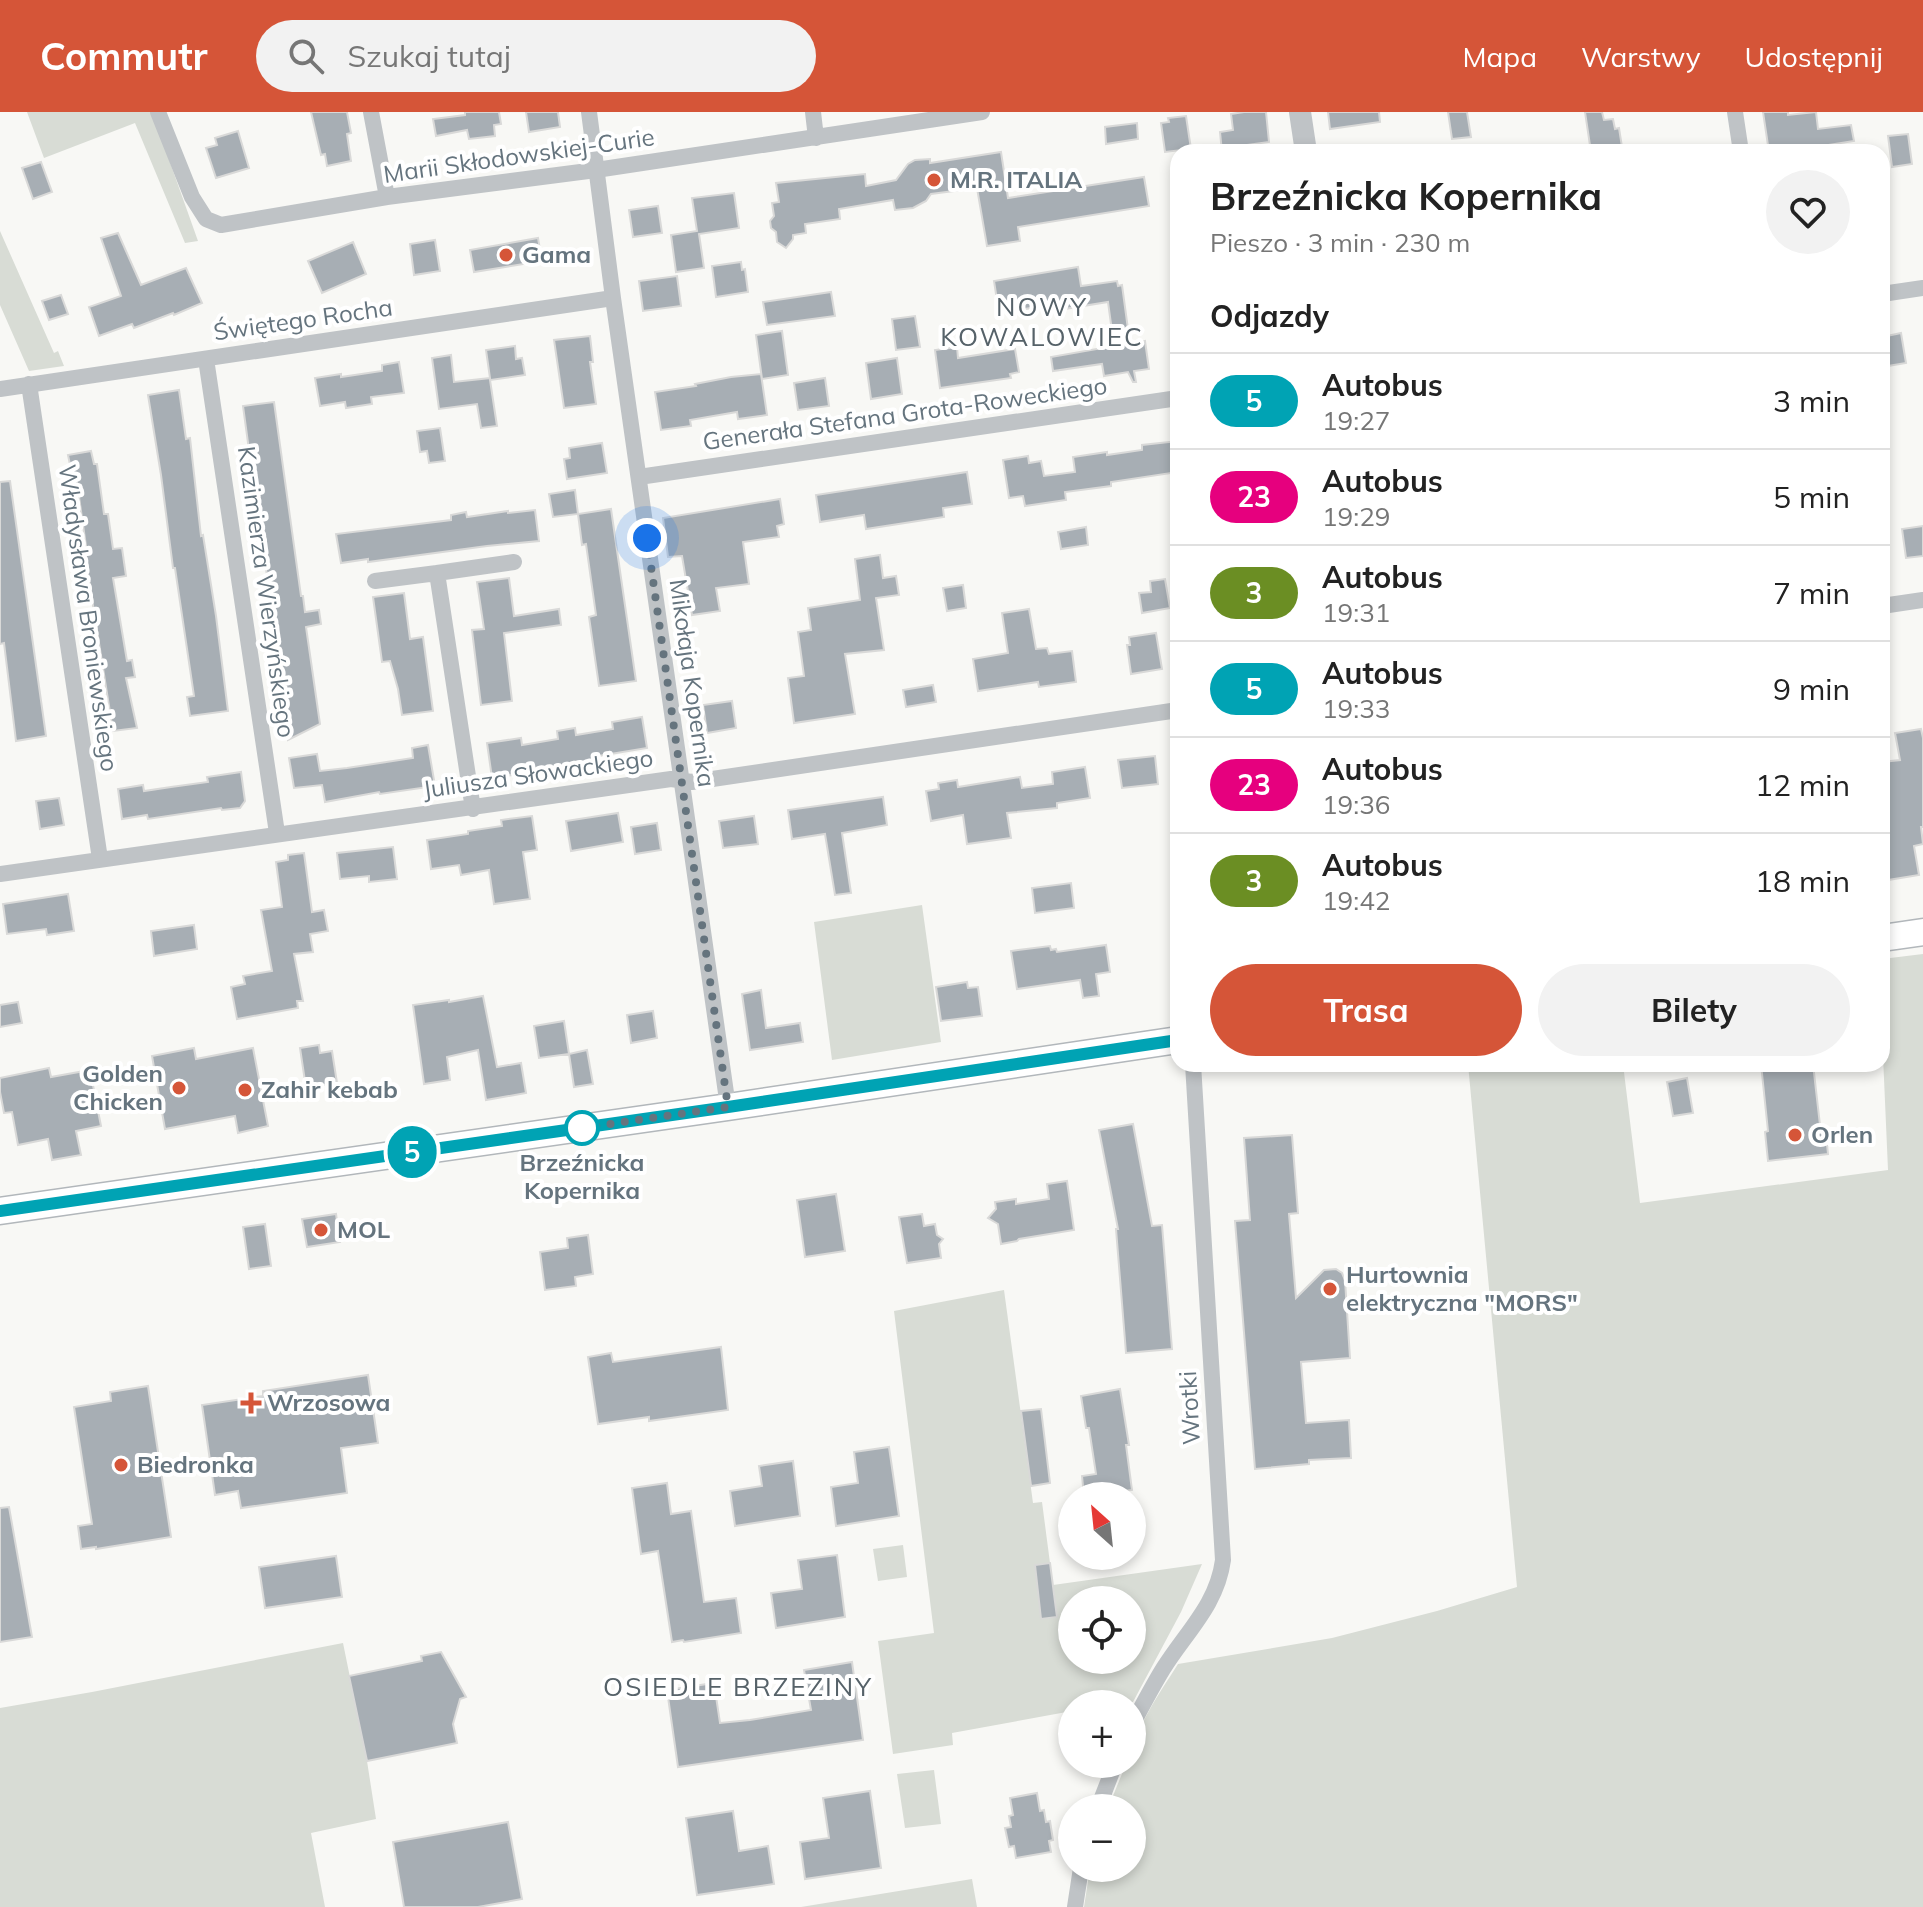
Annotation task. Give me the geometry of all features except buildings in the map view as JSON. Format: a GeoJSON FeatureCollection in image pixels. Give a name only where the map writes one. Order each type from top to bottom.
{"type":"FeatureCollection","features":[{"type":"Feature","properties":{"kind":"main road"},"geometry":{"type":"LineString","coordinates":[[1890,937],[1923,932]]}},
{"type":"Feature","properties":{"kind":"main road"},"geometry":{"type":"LineString","coordinates":[[0,1211],[1170,1041]]}},
{"type":"Feature","properties":{"kind":"street","name":"Marii Skłodowskiej-Curie"},"geometry":{"type":"LineString","coordinates":[[158,112],[192,197],[206,219],[221,225],[387,197],[596,170],[982,112]]}},
{"type":"Feature","properties":{"kind":"street"},"geometry":{"type":"LineString","coordinates":[[371,112],[387,197]]}},
{"type":"Feature","properties":{"kind":"street","name":"Mikołaja Kopernika"},"geometry":{"type":"LineString","coordinates":[[589,112],[728,1107]]}},
{"type":"Feature","properties":{"kind":"street"},"geometry":{"type":"LineString","coordinates":[[813,112],[816,138]]}},
{"type":"Feature","properties":{"kind":"street"},"geometry":{"type":"LineString","coordinates":[[1300,112],[1305,144]]}},
{"type":"Feature","properties":{"kind":"street"},"geometry":{"type":"LineString","coordinates":[[1735,112],[1740,144]]}},
{"type":"Feature","properties":{"kind":"street"},"geometry":{"type":"LineString","coordinates":[[1890,293],[1923,288]]}},
{"type":"Feature","properties":{"kind":"street","name":"Świętego Rocha"},"geometry":{"type":"LineString","coordinates":[[0,389],[613,298]]}},
{"type":"Feature","properties":{"kind":"street","name":"Kazimierza Wierzyńskiego"},"geometry":{"type":"LineString","coordinates":[[206,359],[277,833]]}},
{"type":"Feature","properties":{"kind":"street","name":"Władysława Broniewskiego"},"geometry":{"type":"LineString","coordinates":[[29,384],[100,859]]}},
{"type":"Feature","properties":{"kind":"street","name":"Generała Stefana Grota-Roweckiego"},"geometry":{"type":"LineString","coordinates":[[639,477],[1170,399]]}},
{"type":"Feature","properties":{"kind":"street"},"geometry":{"type":"LineString","coordinates":[[375,581],[514,562]]}},
{"type":"Feature","properties":{"kind":"street"},"geometry":{"type":"LineString","coordinates":[[437,573],[473,809]]}},
{"type":"Feature","properties":{"kind":"street"},"geometry":{"type":"LineString","coordinates":[[1890,605],[1923,600]]}},
{"type":"Feature","properties":{"kind":"street","name":"Juliusza Słowackiego"},"geometry":{"type":"LineString","coordinates":[[0,874],[671,779],[692,782],[1170,711]]}},
{"type":"Feature","properties":{"kind":"street","name":"Wrotki"},"geometry":{"type":"LineString","coordinates":[[1146,1700],[1164,1667],[1217,1589],[1223,1560],[1193,1072]]}},
{"type":"Feature","properties":{"kind":"street"},"geometry":{"type":"LineString","coordinates":[[1075,1907],[1079,1882]]}},
{"type":"Feature","properties":{"kind":"shaded area"},"geometry":{"type":"Polygon","coordinates":[[[27,112],[152,112],[198,241],[185,243],[135,123],[44,158],[27,112]]]}},
{"type":"Feature","properties":{"kind":"shaded area"},"geometry":{"type":"Polygon","coordinates":[[[0,231],[54,353],[58,351],[64,366],[29,371],[0,305],[0,231]]]}},
{"type":"Feature","properties":{"kind":"shaded area"},"geometry":{"type":"Polygon","coordinates":[[[922,905],[941,1042],[832,1060],[814,922],[922,905]]]}},
{"type":"Feature","properties":{"kind":"shaded area"},"geometry":{"type":"Polygon","coordinates":[[[1923,954],[1923,1907],[1084,1907],[1088,1882],[1146,1882],[1146,1794],[1114,1794],[1120,1778],[1146,1778],[1146,1718],[1178,1664],[1332,1638],[1517,1587],[1469,1072],[1624,1072],[1640,1203],[1888,1170],[1884,1072],[1890,1072],[1890,958],[1923,954]]]}},
{"type":"Feature","properties":{"kind":"shaded area"},"geometry":{"type":"Polygon","coordinates":[[[1004,1290],[1033,1503],[1042,1502],[1050,1563],[1035,1565],[1041,1618],[1053,1585],[1202,1564],[1181,1612],[1139,1690],[1058,1690],[1058,1714],[952,1733],[953,1745],[893,1754],[878,1641],[934,1633],[894,1311],[1004,1290]]]}},
{"type":"Feature","properties":{"kind":"shaded area"},"geometry":{"type":"Polygon","coordinates":[[[903,1545],[907,1577],[878,1581],[873,1549],[903,1545]]]}},
{"type":"Feature","properties":{"kind":"shaded area"},"geometry":{"type":"Polygon","coordinates":[[[343,1643],[376,1819],[311,1833],[325,1907],[0,1907],[0,1708],[343,1643]]]}},
{"type":"Feature","properties":{"kind":"shaded area"},"geometry":{"type":"Polygon","coordinates":[[[934,1770],[941,1824],[905,1828],[897,1774],[934,1770]]]}},
{"type":"Feature","properties":{"kind":"shaded area"},"geometry":{"type":"Polygon","coordinates":[[[972,1879],[977,1907],[801,1907],[972,1879]]]}},
{"type":"Feature","properties":{"kind":"bus line","name":"5"},"geometry":{"type":"LineString","coordinates":[[0,1211],[1170,1041]]}},
{"type":"Feature","properties":{"kind":"place","name":"M.R. ITALIA"},"geometry":{"type":"Point","coordinates":[934,180]}},
{"type":"Feature","properties":{"kind":"place","name":"Gama"},"geometry":{"type":"Point","coordinates":[506,255]}},
{"type":"Feature","properties":{"kind":"place","name":"Golden Chicken"},"geometry":{"type":"Point","coordinates":[179,1088]}},
{"type":"Feature","properties":{"kind":"place","name":"Zahir kebab"},"geometry":{"type":"Point","coordinates":[245,1090]}},
{"type":"Feature","properties":{"kind":"place","name":"Brzeźnicka Kopernika"},"geometry":{"type":"Point","coordinates":[582,1128]}},
{"type":"Feature","properties":{"kind":"place","name":"Orlen"},"geometry":{"type":"Point","coordinates":[1795,1135]}},
{"type":"Feature","properties":{"kind":"place","name":"MOL"},"geometry":{"type":"Point","coordinates":[321,1230]}},
{"type":"Feature","properties":{"kind":"place","name":"Hurtownia elektryczna \"MORS\""},"geometry":{"type":"Point","coordinates":[1330,1289]}},
{"type":"Feature","properties":{"kind":"place","name":"Wrzosowa"},"geometry":{"type":"Point","coordinates":[251,1403]}},
{"type":"Feature","properties":{"kind":"place","name":"Biedronka"},"geometry":{"type":"Point","coordinates":[121,1465]}},
{"type":"Feature","properties":{"kind":"district","name":"NOWY KOWALOWIEC"},"geometry":{"type":"Point","coordinates":[1042,322]}},
{"type":"Feature","properties":{"kind":"district","name":"OSIEDLE BRZEZINY"},"geometry":{"type":"Point","coordinates":[738,1687]}},
{"type":"Feature","properties":{"kind":"route"},"geometry":{"type":"LineString","coordinates":[[582,1128],[728,1107],[647,538]]}}]}
